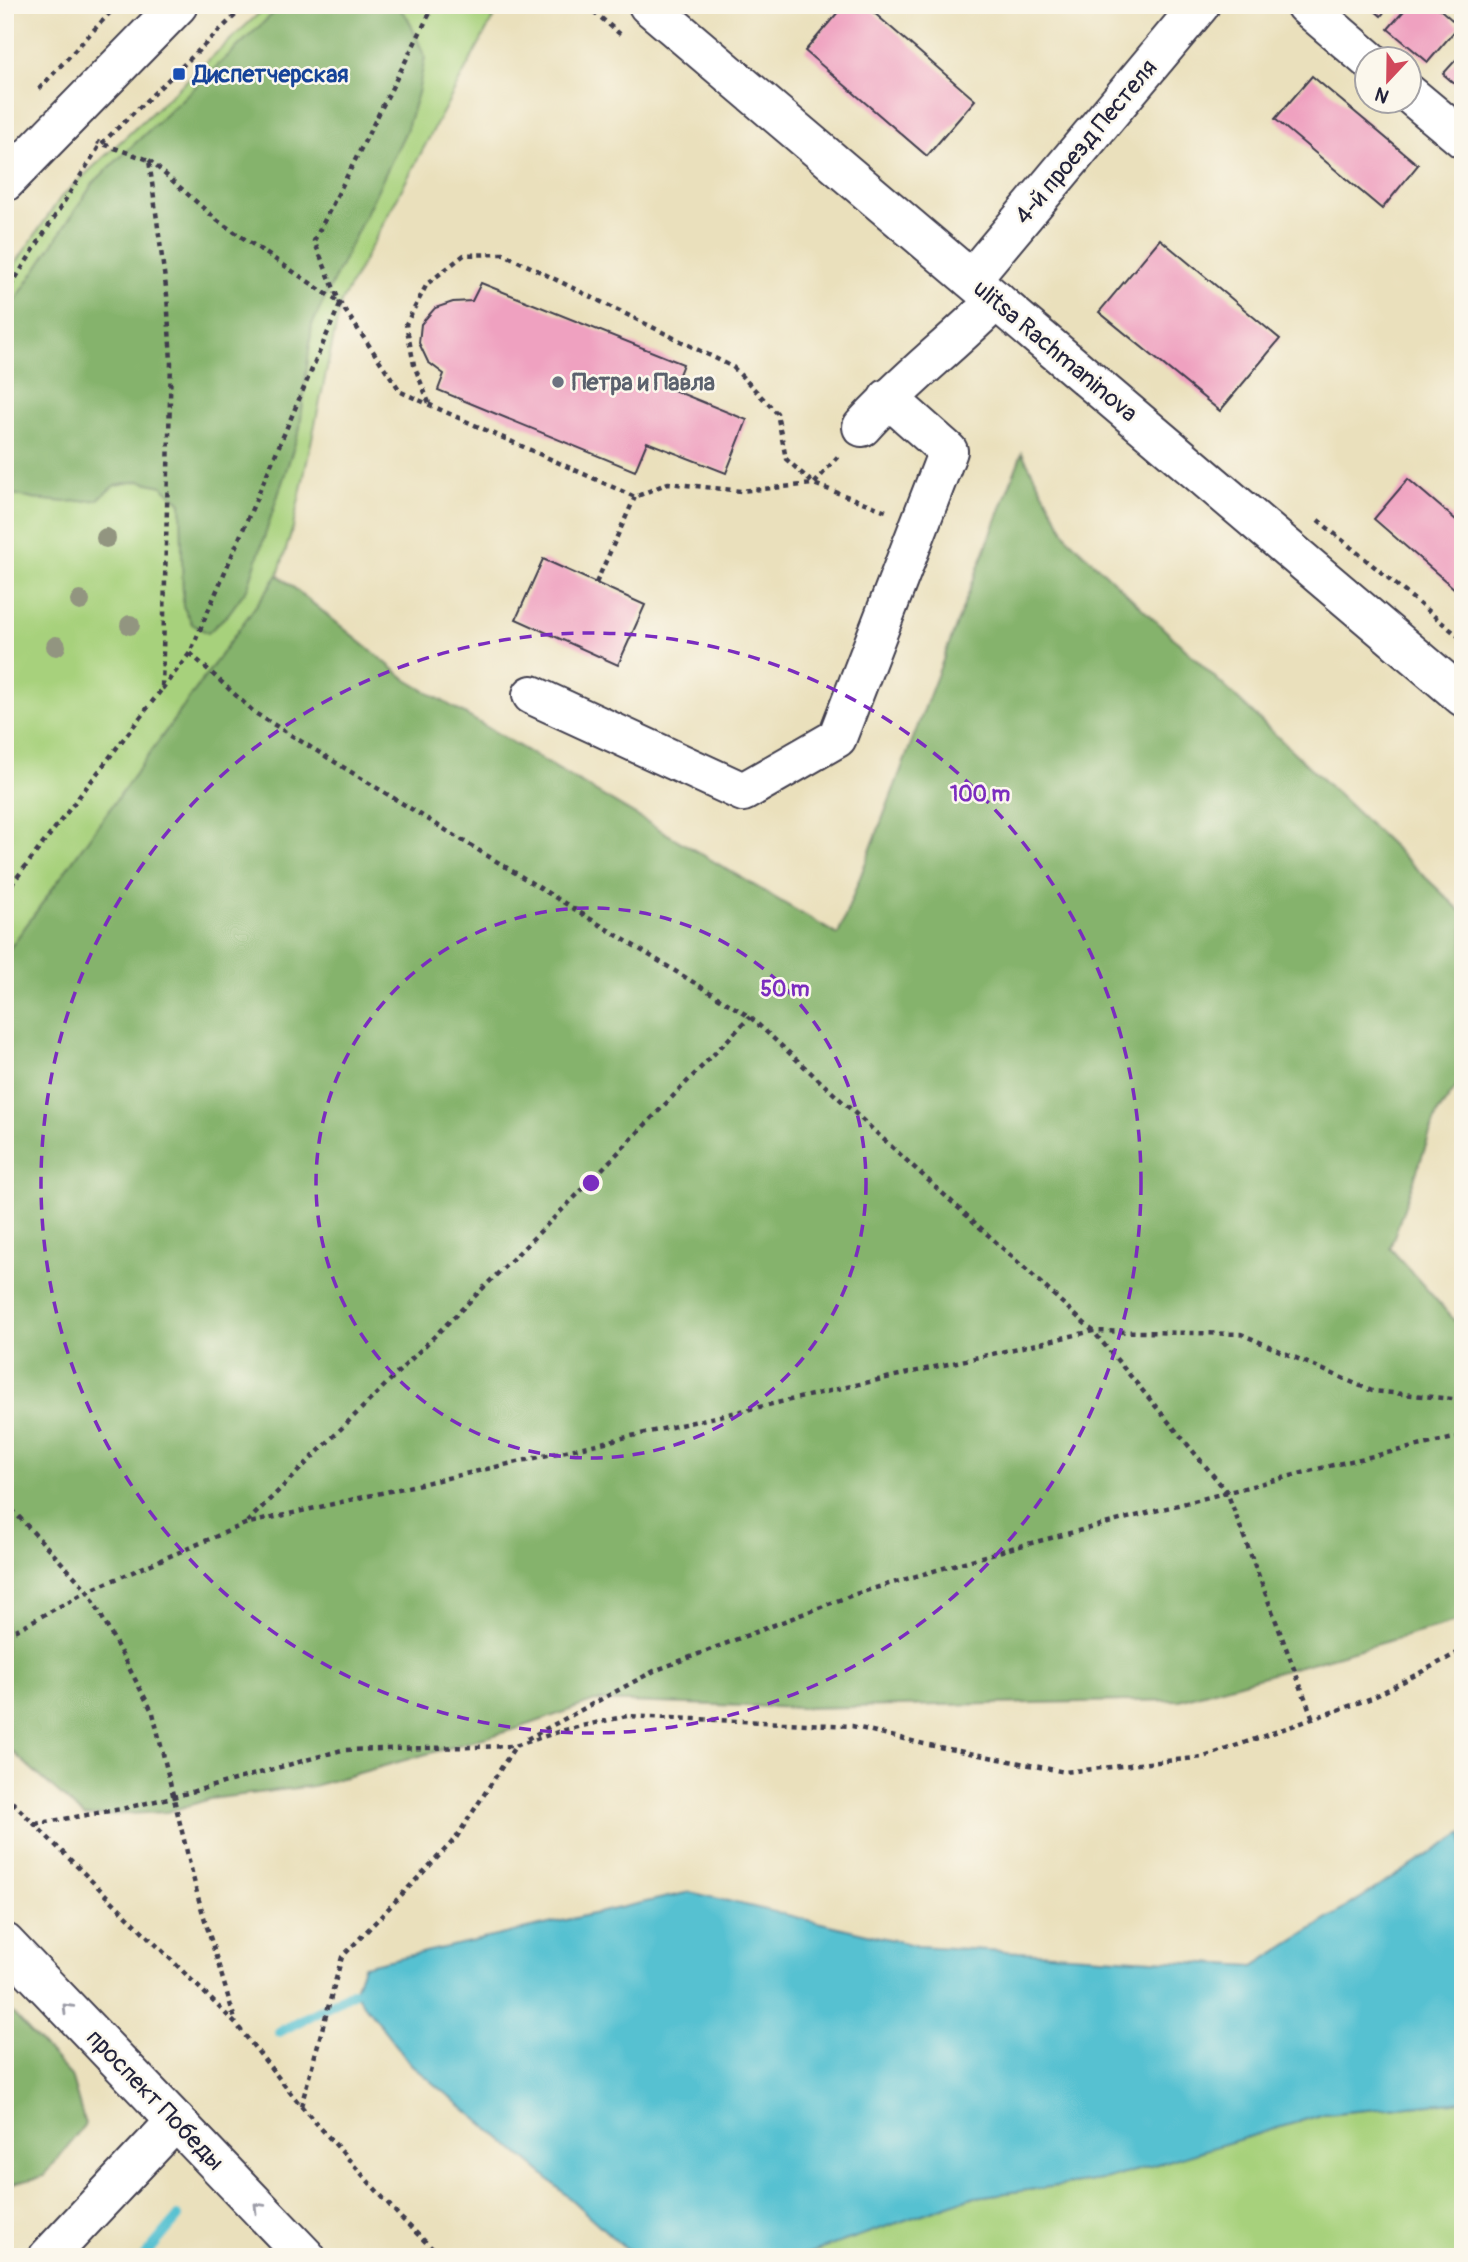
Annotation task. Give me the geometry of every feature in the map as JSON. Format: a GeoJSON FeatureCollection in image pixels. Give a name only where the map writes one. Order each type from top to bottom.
{"type":"FeatureCollection","features":[{"type":"Feature","properties":{"kind":"main road"},"geometry":{"type":"LineString","coordinates":[[5,182],[178,5]]}},
{"type":"Feature","properties":{"kind":"main road","name":"ulitsa Rachmaninova"},"geometry":{"type":"LineString","coordinates":[[648,5],[1463,697]]}},
{"type":"Feature","properties":{"kind":"main road","name":"4-й проезд Пестеля"},"geometry":{"type":"LineString","coordinates":[[862,428],[888,398],[971,326],[983,290],[1200,5]]}},
{"type":"Feature","properties":{"kind":"main road"},"geometry":{"type":"LineString","coordinates":[[1305,5],[1353,46]]}},
{"type":"Feature","properties":{"kind":"main road"},"geometry":{"type":"LineString","coordinates":[[1422,104],[1463,139]]}},
{"type":"Feature","properties":{"kind":"main road"},"geometry":{"type":"LineString","coordinates":[[532,695],[743,792],[837,738],[948,452],[888,398]]}},
{"type":"Feature","properties":{"kind":"main road","name":"проспект Победы"},"geometry":{"type":"LineString","coordinates":[[5,1942],[306,2257]]}},
{"type":"Feature","properties":{"kind":"main road"},"geometry":{"type":"LineString","coordinates":[[48,2257],[176,2121]]}},
{"type":"Feature","properties":{"kind":"path"},"geometry":{"type":"LineString","coordinates":[[5,295],[100,145],[246,5]]}},
{"type":"Feature","properties":{"kind":"path"},"geometry":{"type":"LineString","coordinates":[[434,5],[314,241],[341,303],[401,393],[635,497]]}},
{"type":"Feature","properties":{"kind":"path"},"geometry":{"type":"LineString","coordinates":[[100,145],[149,160],[218,221],[341,303]]}},
{"type":"Feature","properties":{"kind":"path"},"geometry":{"type":"LineString","coordinates":[[149,160],[167,295],[171,362],[162,689]]}},
{"type":"Feature","properties":{"kind":"path"},"geometry":{"type":"LineString","coordinates":[[430,405],[414,365],[406,324],[428,284],[464,255],[504,254],[733,367],[777,413],[786,459],[814,484],[920,524]]}},
{"type":"Feature","properties":{"kind":"path"},"geometry":{"type":"LineString","coordinates":[[5,893],[190,653],[341,303]]}},
{"type":"Feature","properties":{"kind":"path"},"geometry":{"type":"LineString","coordinates":[[596,583],[635,497],[668,483],[741,491],[814,484],[862,428]]}},
{"type":"Feature","properties":{"kind":"path"},"geometry":{"type":"LineString","coordinates":[[190,653],[255,713],[750,1017],[1093,1331],[1227,1492],[1313,1719]]}},
{"type":"Feature","properties":{"kind":"path"},"geometry":{"type":"LineString","coordinates":[[245,1524],[573,1199],[750,1017]]}},
{"type":"Feature","properties":{"kind":"path"},"geometry":{"type":"LineString","coordinates":[[5,1632],[16,1630],[88,1591],[245,1524],[1093,1331],[1241,1334],[1372,1391],[1463,1400]]}},
{"type":"Feature","properties":{"kind":"path"},"geometry":{"type":"LineString","coordinates":[[301,2106],[342,1957],[456,1838],[515,1746],[654,1671],[855,1594],[1012,1548],[1227,1492],[1463,1436]]}},
{"type":"Feature","properties":{"kind":"path"},"geometry":{"type":"LineString","coordinates":[[5,1502],[88,1591],[153,1713],[198,1897],[236,2024]]}},
{"type":"Feature","properties":{"kind":"path"},"geometry":{"type":"LineString","coordinates":[[35,1824],[173,1797],[342,1750],[515,1746],[564,1730],[627,1716],[852,1726],[924,1744],[1065,1772],[1204,1756],[1372,1698],[1463,1650]]}},
{"type":"Feature","properties":{"kind":"path"},"geometry":{"type":"LineString","coordinates":[[5,1795],[236,2024],[301,2106],[401,2218],[441,2257]]}},
{"type":"Feature","properties":{"kind":"green space"},"geometry":{"type":"Polygon","coordinates":[[[268,5],[500,5],[341,303],[293,527],[278,575],[5,955],[5,279],[61,197],[268,5]]]}},
{"type":"Feature","properties":{"kind":"green space"},"geometry":{"type":"Polygon","coordinates":[[[282,5],[396,5],[408,18],[425,57],[418,93],[406,131],[312,325],[300,428],[248,587],[229,613],[208,633],[192,624],[183,606],[181,503],[162,486],[139,481],[115,485],[97,500],[65,502],[32,499],[5,492],[5,316],[94,182],[282,5]]]}},
{"type":"Feature","properties":{"kind":"green space"},"geometry":{"type":"Polygon","coordinates":[[[1022,453],[1068,538],[1463,913],[1463,1078],[1437,1114],[1390,1248],[1463,1330],[1463,1620],[1179,1700],[802,1708],[595,1701],[519,1728],[313,1786],[210,1799],[167,1812],[84,1816],[5,1745],[5,955],[278,575],[407,680],[838,935],[1022,453]]]}},
{"type":"Feature","properties":{"kind":"green space"},"geometry":{"type":"Polygon","coordinates":[[[5,2005],[71,2076],[85,2124],[44,2176],[5,2186],[5,2005]]]}},
{"type":"Feature","properties":{"kind":"green space"},"geometry":{"type":"Polygon","coordinates":[[[1463,2101],[1463,2257],[798,2257],[969,2198],[1108,2179],[1324,2114],[1463,2101]]]}},
{"type":"Feature","properties":{"kind":"water"},"geometry":{"type":"Polygon","coordinates":[[[1463,1833],[1463,2101],[1324,2114],[1108,2179],[969,2198],[798,2257],[645,2257],[622,2246],[541,2172],[412,2065],[354,1992],[363,1966],[690,1892],[918,1946],[1254,1966],[1463,1833]]]}},
{"type":"Feature","properties":{"kind":"building"},"geometry":{"type":"Polygon","coordinates":[[[844,5],[865,5],[975,100],[927,156],[805,51],[844,5]]]}},
{"type":"Feature","properties":{"kind":"building"},"geometry":{"type":"Polygon","coordinates":[[[1368,5],[1390,5],[1381,16],[1368,5]]]}},
{"type":"Feature","properties":{"kind":"building"},"geometry":{"type":"Polygon","coordinates":[[[1409,5],[1435,5],[1459,26],[1428,62],[1422,57],[1422,46],[1409,46],[1388,29],[1409,5]]]}},
{"type":"Feature","properties":{"kind":"building"},"geometry":{"type":"Polygon","coordinates":[[[1463,52],[1463,91],[1443,74],[1463,52]]]}},
{"type":"Feature","properties":{"kind":"building"},"geometry":{"type":"Polygon","coordinates":[[[1312,76],[1352,110],[1352,116],[1360,116],[1418,165],[1382,209],[1275,119],[1312,76]]]}},
{"type":"Feature","properties":{"kind":"building"},"geometry":{"type":"Polygon","coordinates":[[[1160,239],[1280,339],[1220,411],[1099,312],[1160,239]]]}},
{"type":"Feature","properties":{"kind":"building","name":"Петра и Павла"},"geometry":{"type":"Polygon","coordinates":[[[481,283],[683,364],[673,390],[747,420],[726,473],[647,442],[635,471],[438,390],[444,374],[428,362],[419,343],[421,324],[435,308],[453,302],[472,301],[481,283]]]}},
{"type":"Feature","properties":{"kind":"building"},"geometry":{"type":"Polygon","coordinates":[[[1408,479],[1463,526],[1463,596],[1374,519],[1408,479]]]}},
{"type":"Feature","properties":{"kind":"building"},"geometry":{"type":"Polygon","coordinates":[[[543,559],[645,605],[618,665],[516,619],[543,559]]]}},
{"type":"Feature","properties":{"kind":"waterway"},"geometry":{"type":"LineString","coordinates":[[279,2032],[354,1992]]}},
{"type":"Feature","properties":{"kind":"waterway"},"geometry":{"type":"LineString","coordinates":[[144,2257],[178,2217]]}},
{"type":"Feature","properties":{"kind":"place","name":"Диспетчерская"},"geometry":{"type":"Point","coordinates":[179,74]}},
{"type":"Feature","properties":{"kind":"place","name":"Петра и Павла"},"geometry":{"type":"Point","coordinates":[558,382]}}]}
